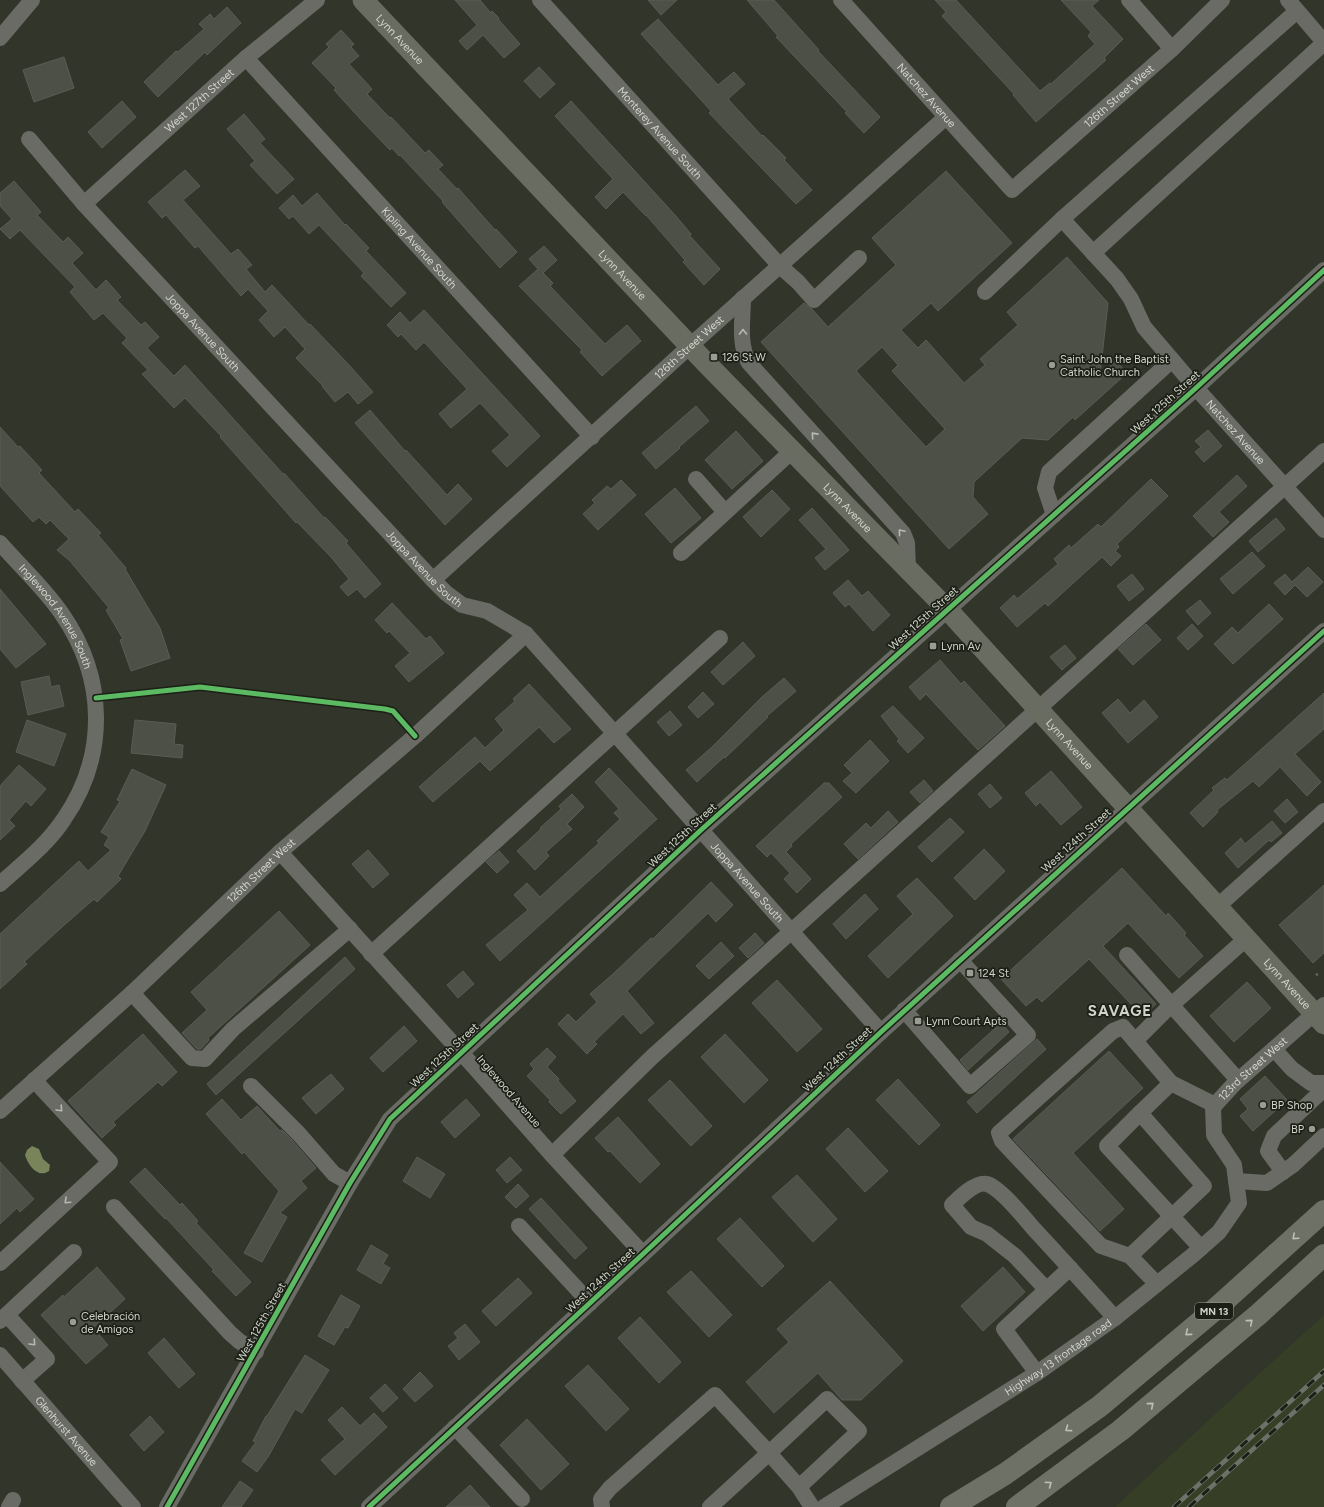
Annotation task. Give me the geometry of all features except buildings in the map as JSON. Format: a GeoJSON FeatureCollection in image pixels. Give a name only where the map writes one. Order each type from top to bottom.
{"type":"FeatureCollection","features":[{"type":"Feature","properties":{"kind":"highway","name":"MN 13"},"geometry":{"type":"LineString","coordinates":[[951,1507],[1005,1474],[1100,1406],[1212,1312],[1324,1210]]}},
{"type":"Feature","properties":{"kind":"highway","name":"MN 13"},"geometry":{"type":"LineString","coordinates":[[1017,1507],[1121,1430],[1259,1314],[1324,1255]]}},
{"type":"Feature","properties":{"kind":"main road","name":"Lynn Avenue"},"geometry":{"type":"LineString","coordinates":[[363,0],[690,346],[947,609],[1247,938],[1321,1014]]}},
{"type":"Feature","properties":{"kind":"street"},"geometry":{"type":"LineString","coordinates":[[0,38],[32,0]]}},
{"type":"Feature","properties":{"kind":"street","name":"West 127th Street"},"geometry":{"type":"LineString","coordinates":[[84,204],[246,58],[318,0]]}},
{"type":"Feature","properties":{"kind":"street","name":"Monterey Avenue South"},"geometry":{"type":"LineString","coordinates":[[540,0],[780,266],[798,282],[814,300],[859,258]]}},
{"type":"Feature","properties":{"kind":"street","name":"Natchez Avenue"},"geometry":{"type":"LineString","coordinates":[[841,0],[1012,190]]}},
{"type":"Feature","properties":{"kind":"street"},"geometry":{"type":"LineString","coordinates":[[1129,0],[1172,48]]}},
{"type":"Feature","properties":{"kind":"street","name":"126th Street West"},"geometry":{"type":"LineString","coordinates":[[1012,190],[1172,48],[1222,0]]}},
{"type":"Feature","properties":{"kind":"street"},"geometry":{"type":"LineString","coordinates":[[985,292],[1292,5],[1324,42],[1093,253]]}},
{"type":"Feature","properties":{"kind":"street","name":"Kipling Avenue South"},"geometry":{"type":"LineString","coordinates":[[246,58],[592,437]]}},
{"type":"Feature","properties":{"kind":"street","name":"126th Street West"},"geometry":{"type":"LineString","coordinates":[[433,580],[592,437],[743,298],[946,117]]}},
{"type":"Feature","properties":{"kind":"street","name":"Joppa Avenue South"},"geometry":{"type":"LineString","coordinates":[[29,139],[84,204],[446,593],[462,605],[487,611],[526,634],[880,1032]]}},
{"type":"Feature","properties":{"kind":"street","name":"Natchez Avenue"},"geometry":{"type":"LineString","coordinates":[[1062,219],[1117,279],[1131,299],[1144,327],[1196,388],[1324,530]]}},
{"type":"Feature","properties":{"kind":"street","name":"West 125th Street"},"geometry":{"type":"LineString","coordinates":[[167,1507],[256,1352],[350,1183],[390,1119],[701,830],[1196,388],[1324,270]]}},
{"type":"Feature","properties":{"kind":"street"},"geometry":{"type":"LineString","coordinates":[[743,298],[743,346],[748,362],[904,535],[907,543],[908,569]]}},
{"type":"Feature","properties":{"kind":"street"},"geometry":{"type":"LineString","coordinates":[[1054,515],[1045,488],[1049,472],[1172,360]]}},
{"type":"Feature","properties":{"kind":"street"},"geometry":{"type":"LineString","coordinates":[[681,553],[792,451]]}},
{"type":"Feature","properties":{"kind":"street"},"geometry":{"type":"LineString","coordinates":[[552,1155],[652,1057],[1324,451]]}},
{"type":"Feature","properties":{"kind":"street"},"geometry":{"type":"LineString","coordinates":[[696,479],[725,512]]}},
{"type":"Feature","properties":{"kind":"street","name":"Inglewood Avenue South"},"geometry":{"type":"LineString","coordinates":[[0,544],[62,614],[74,633],[90,670],[96,698],[97,726],[88,773],[78,796],[64,820],[45,843],[0,884]]}},
{"type":"Feature","properties":{"kind":"street","name":"West 124th Street"},"geometry":{"type":"LineString","coordinates":[[368,1507],[643,1254],[904,1010],[1324,631]]}},
{"type":"Feature","properties":{"kind":"street","name":"126th Street West"},"geometry":{"type":"LineString","coordinates":[[0,1111],[132,992],[280,852],[415,736],[526,634]]}},
{"type":"Feature","properties":{"kind":"street"},"geometry":{"type":"LineString","coordinates":[[371,954],[720,638]]}},
{"type":"Feature","properties":{"kind":"street"},"geometry":{"type":"LineString","coordinates":[[1218,906],[1324,811]]}},
{"type":"Feature","properties":{"kind":"street","name":"Inglewood Avenue"},"geometry":{"type":"LineString","coordinates":[[280,852],[643,1254]]}},
{"type":"Feature","properties":{"kind":"street"},"geometry":{"type":"LineString","coordinates":[[132,992],[192,1058],[205,1059],[233,1029],[350,929]]}},
{"type":"Feature","properties":{"kind":"street"},"geometry":{"type":"LineString","coordinates":[[1135,1042],[1171,1006],[1247,938]]}},
{"type":"Feature","properties":{"kind":"street"},"geometry":{"type":"LineString","coordinates":[[1127,955],[1238,1080]]}},
{"type":"Feature","properties":{"kind":"street"},"geometry":{"type":"LineString","coordinates":[[904,1010],[970,1086],[1028,1035],[960,960]]}},
{"type":"Feature","properties":{"kind":"street","name":"123rd Street West"},"geometry":{"type":"LineString","coordinates":[[1234,1165],[1214,1135],[1213,1107],[1238,1080],[1274,1049],[1321,1014]]}},
{"type":"Feature","properties":{"kind":"street"},"geometry":{"type":"LineString","coordinates":[[1157,1284],[1130,1256],[1101,1246],[1002,1142],[1000,1133],[1113,1031],[1123,1027],[1171,1082],[1215,1105]]}},
{"type":"Feature","properties":{"kind":"street"},"geometry":{"type":"LineString","coordinates":[[1274,1049],[1292,1069],[1311,1083],[1324,1083]]}},
{"type":"Feature","properties":{"kind":"street"},"geometry":{"type":"LineString","coordinates":[[0,1263],[110,1162],[34,1080]]}},
{"type":"Feature","properties":{"kind":"street"},"geometry":{"type":"LineString","coordinates":[[1171,1082],[1107,1146],[1201,1248]]}},
{"type":"Feature","properties":{"kind":"street"},"geometry":{"type":"LineString","coordinates":[[251,1086],[299,1134],[334,1174],[350,1183]]}},
{"type":"Feature","properties":{"kind":"street"},"geometry":{"type":"LineString","coordinates":[[1283,1172],[1268,1151],[1274,1136],[1324,1089]]}},
{"type":"Feature","properties":{"kind":"street"},"geometry":{"type":"LineString","coordinates":[[1130,1256],[1204,1186],[1140,1113]]}},
{"type":"Feature","properties":{"kind":"street"},"geometry":{"type":"LineString","coordinates":[[1236,1181],[1267,1183],[1293,1165],[1324,1136]]}},
{"type":"Feature","properties":{"kind":"street","name":"Highway 13 frontage road"},"geometry":{"type":"LineString","coordinates":[[824,1507],[1037,1373],[1115,1318],[1201,1248],[1219,1232],[1239,1203],[1234,1165]]}},
{"type":"Feature","properties":{"kind":"street"},"geometry":{"type":"LineString","coordinates":[[1046,1289],[1015,1256],[987,1234],[971,1227],[952,1205],[957,1199],[977,1185],[986,1184],[998,1191],[1115,1318]]}},
{"type":"Feature","properties":{"kind":"street"},"geometry":{"type":"LineString","coordinates":[[114,1207],[230,1333],[256,1352]]}},
{"type":"Feature","properties":{"kind":"street"},"geometry":{"type":"LineString","coordinates":[[519,1226],[590,1303]]}},
{"type":"Feature","properties":{"kind":"street"},"geometry":{"type":"LineString","coordinates":[[22,1381],[48,1359],[3,1318],[74,1252]]}},
{"type":"Feature","properties":{"kind":"street"},"geometry":{"type":"LineString","coordinates":[[1037,1373],[1004,1329],[1070,1268]]}},
{"type":"Feature","properties":{"kind":"street","name":"Glenhurst Avenue"},"geometry":{"type":"LineString","coordinates":[[0,1355],[133,1507]]}},
{"type":"Feature","properties":{"kind":"street"},"geometry":{"type":"LineString","coordinates":[[602,1507],[602,1499],[610,1488],[714,1394],[799,1486],[812,1507]]}},
{"type":"Feature","properties":{"kind":"street"},"geometry":{"type":"LineString","coordinates":[[710,1507],[827,1399],[859,1431],[799,1486]]}},
{"type":"Feature","properties":{"kind":"street"},"geometry":{"type":"LineString","coordinates":[[455,1427],[522,1499]]}},
{"type":"Feature","properties":{"kind":"shaded area"},"geometry":{"type":"Polygon","coordinates":[[[32,1146],[39,1149],[43,1159],[50,1165],[49,1171],[45,1173],[37,1172],[28,1163],[25,1155],[27,1150],[32,1146]]]}},
{"type":"Feature","properties":{"kind":"shaded area"},"geometry":{"type":"Polygon","coordinates":[[[1324,1315],[1324,1507],[1115,1507],[1225,1405],[1324,1315]]]}},
{"type":"Feature","properties":{"kind":"railway"},"geometry":{"type":"LineString","coordinates":[[1174,1507],[1324,1371]]}},
{"type":"Feature","properties":{"kind":"railway"},"geometry":{"type":"LineString","coordinates":[[1189,1507],[1324,1385]]}},
{"type":"Feature","properties":{"kind":"cycle path"},"geometry":{"type":"LineString","coordinates":[[167,1507],[350,1183],[390,1119],[701,830],[1196,388],[1324,270]]}},
{"type":"Feature","properties":{"kind":"cycle path"},"geometry":{"type":"LineString","coordinates":[[369,1507],[881,1032],[1324,631]]}},
{"type":"Feature","properties":{"kind":"cycle path"},"geometry":{"type":"LineString","coordinates":[[96,698],[200,687],[385,709],[393,711],[415,736]]}},
{"type":"Feature","properties":{"kind":"place","name":"126 St W"},"geometry":{"type":"Point","coordinates":[714,357]}},
{"type":"Feature","properties":{"kind":"place","name":"Saint John the Baptist Catholic Church"},"geometry":{"type":"Point","coordinates":[1052,365]}},
{"type":"Feature","properties":{"kind":"place","name":"Lynn Av"},"geometry":{"type":"Point","coordinates":[933,646]}},
{"type":"Feature","properties":{"kind":"place","name":"124 St"},"geometry":{"type":"Point","coordinates":[970,973]}},
{"type":"Feature","properties":{"kind":"place","name":"Lynn Court Apts"},"geometry":{"type":"Point","coordinates":[918,1021]}},
{"type":"Feature","properties":{"kind":"place","name":"BP Shop"},"geometry":{"type":"Point","coordinates":[1263,1105]}},
{"type":"Feature","properties":{"kind":"place","name":"BP"},"geometry":{"type":"Point","coordinates":[1312,1129]}},
{"type":"Feature","properties":{"kind":"place","name":"Celebración de Amigos"},"geometry":{"type":"Point","coordinates":[73,1322]}},
{"type":"Feature","properties":{"kind":"district","name":"SAVAGE"},"geometry":{"type":"Point","coordinates":[1120,1011]}}]}
